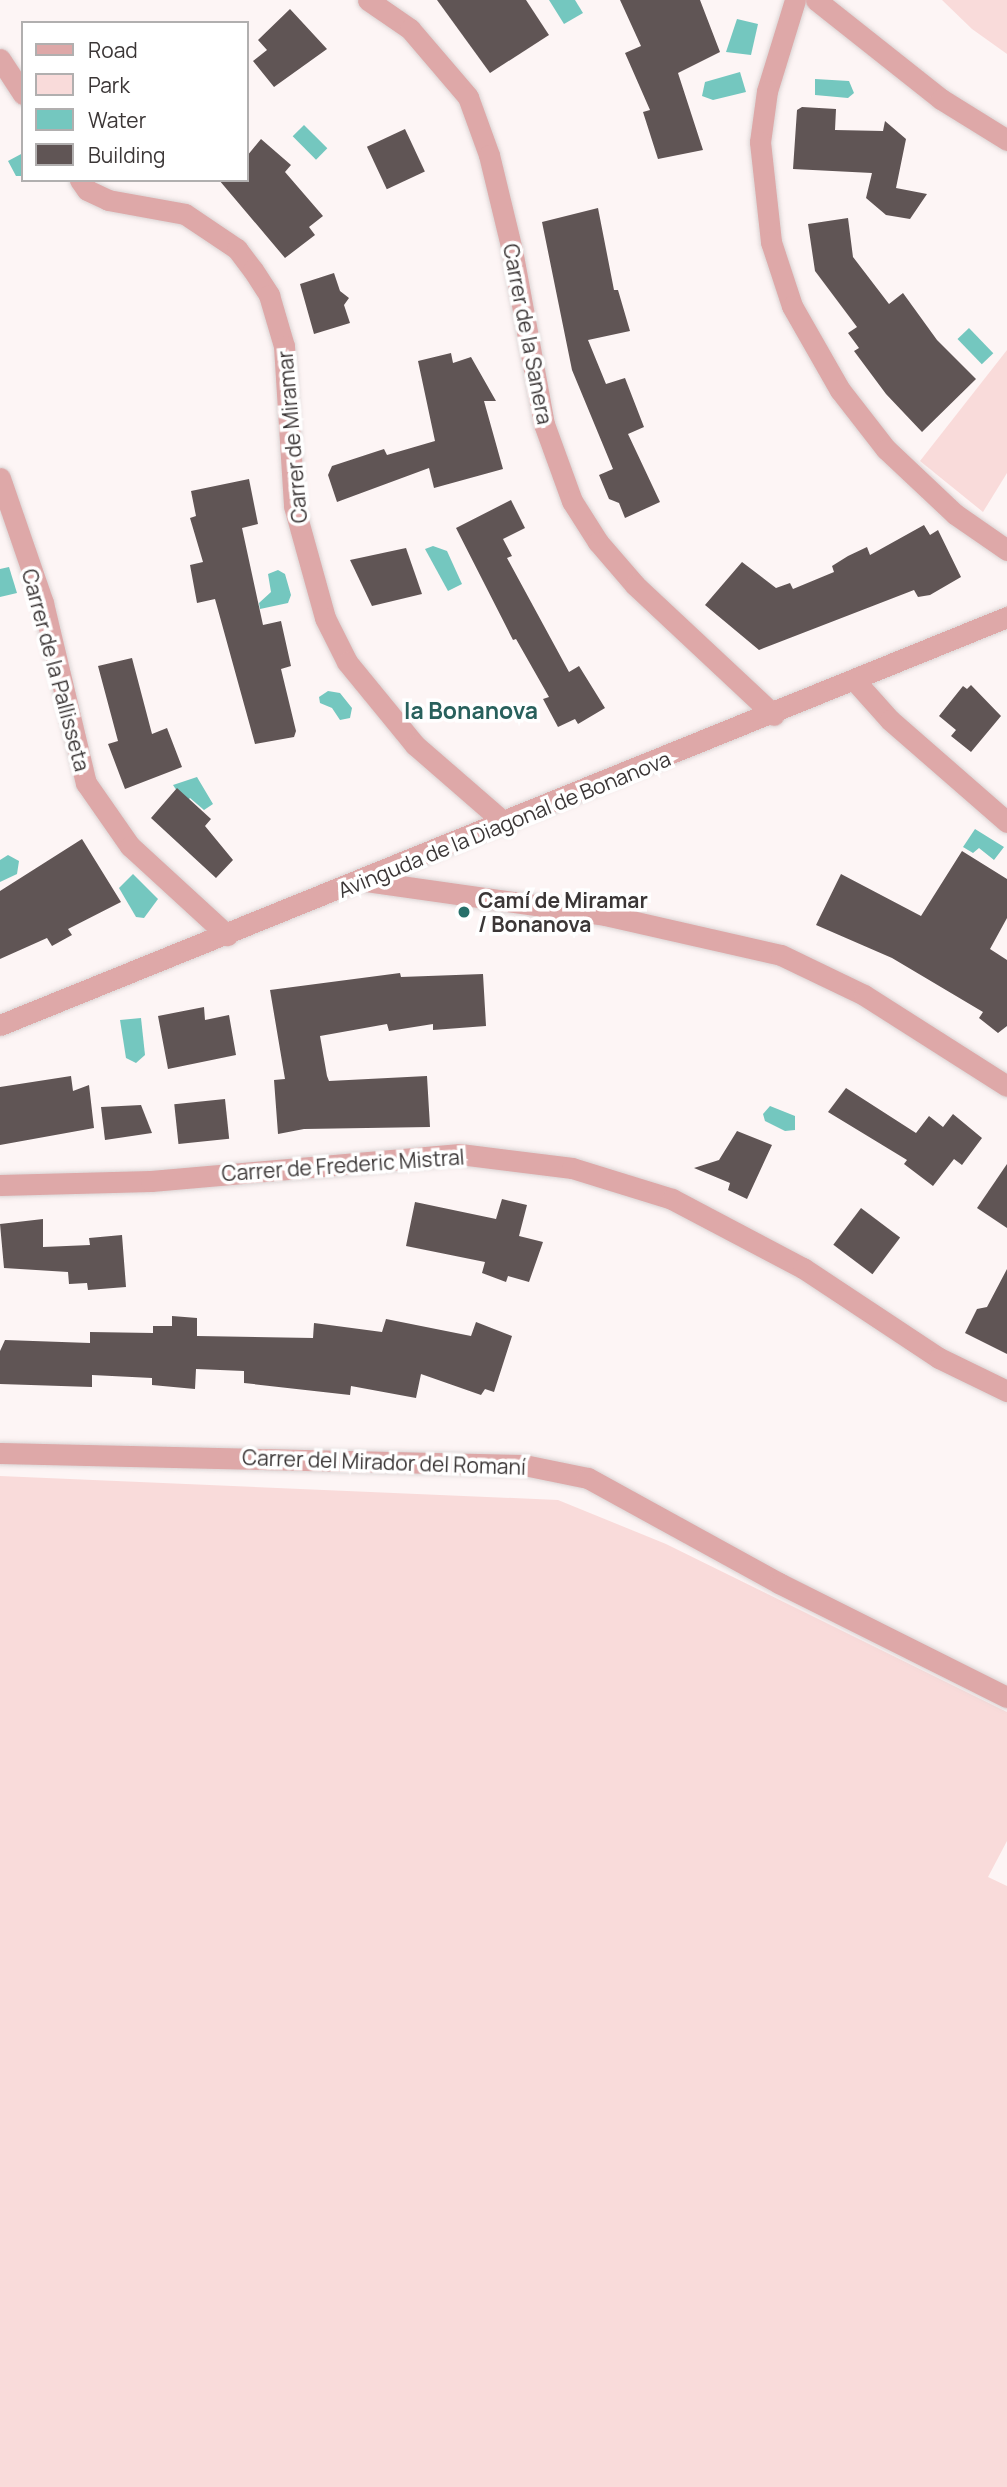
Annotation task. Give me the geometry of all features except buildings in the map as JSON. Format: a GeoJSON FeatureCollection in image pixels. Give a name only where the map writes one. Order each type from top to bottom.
{"type":"FeatureCollection","features":[{"type":"Feature","properties":{"kind":"street","name":"Carrer de la Sanera"},"geometry":{"type":"LineString","coordinates":[[368,0],[410,29],[468,97],[489,155],[512,250],[544,424],[572,501],[598,542],[635,585],[774,715]]}},
{"type":"Feature","properties":{"kind":"street"},"geometry":{"type":"LineString","coordinates":[[795,0],[767,91],[760,142],[771,242],[792,306],[840,390],[886,449],[955,514],[1007,550]]}},
{"type":"Feature","properties":{"kind":"street"},"geometry":{"type":"LineString","coordinates":[[816,0],[919,83],[1007,140]]}},
{"type":"Feature","properties":{"kind":"street"},"geometry":{"type":"LineString","coordinates":[[0,59],[21,91]]}},
{"type":"Feature","properties":{"kind":"street","name":"Carrer de Miramar"},"geometry":{"type":"LineString","coordinates":[[81,182],[87,190],[108,200],[186,214],[237,249],[253,270],[269,295],[284,346],[294,506],[325,618],[347,662],[415,745],[506,824]]}},
{"type":"Feature","properties":{"kind":"street","name":"Carrer de la Pallisseta"},"geometry":{"type":"LineString","coordinates":[[0,478],[43,603],[86,783],[130,846],[227,935]]}},
{"type":"Feature","properties":{"kind":"street","name":"Avinguda de la Diagonal de Bonanova"},"geometry":{"type":"LineString","coordinates":[[0,1025],[506,824],[856,682],[1007,617]]}},
{"type":"Feature","properties":{"kind":"street"},"geometry":{"type":"LineString","coordinates":[[856,682],[900,729],[1007,822]]}},
{"type":"Feature","properties":{"kind":"street"},"geometry":{"type":"LineString","coordinates":[[364,880],[605,915],[781,955],[864,995],[1007,1086]]}},
{"type":"Feature","properties":{"kind":"street","name":"Carrer de Frederic Mistral"},"geometry":{"type":"LineString","coordinates":[[0,1185],[151,1181],[460,1154],[572,1168],[672,1199],[803,1268],[939,1358],[1007,1391]]}},
{"type":"Feature","properties":{"kind":"street","name":"Carrer del Mirador del Romaní"},"geometry":{"type":"LineString","coordinates":[[0,1452],[524,1465],[587,1478],[779,1583],[1007,1698]]}},
{"type":"Feature","properties":{"kind":"green space"},"geometry":{"type":"Polygon","coordinates":[[[942,0],[1007,0],[1007,54],[972,29],[942,0]]]}},
{"type":"Feature","properties":{"kind":"green space"},"geometry":{"type":"Polygon","coordinates":[[[1007,350],[1007,473],[983,512],[920,461],[1007,350]]]}},
{"type":"Feature","properties":{"kind":"green space"},"geometry":{"type":"Polygon","coordinates":[[[0,1476],[558,1500],[666,1544],[1007,1712],[1007,1841],[988,1877],[1007,1886],[1007,2487],[0,2487],[0,1476]]]}},
{"type":"Feature","properties":{"kind":"water"},"geometry":{"type":"Polygon","coordinates":[[[549,0],[575,0],[583,13],[564,24],[549,0]]]}},
{"type":"Feature","properties":{"kind":"water"},"geometry":{"type":"Polygon","coordinates":[[[737,19],[758,24],[751,55],[726,52],[737,19]]]}},
{"type":"Feature","properties":{"kind":"water"},"geometry":{"type":"Polygon","coordinates":[[[740,72],[746,92],[713,100],[702,96],[705,82],[740,72]]]}},
{"type":"Feature","properties":{"kind":"water"},"geometry":{"type":"Polygon","coordinates":[[[815,79],[849,81],[854,93],[848,98],[815,95],[815,79]]]}},
{"type":"Feature","properties":{"kind":"water"},"geometry":{"type":"Polygon","coordinates":[[[304,125],[327,148],[316,160],[293,136],[304,125]]]}},
{"type":"Feature","properties":{"kind":"water"},"geometry":{"type":"Polygon","coordinates":[[[21,154],[21,176],[16,176],[8,161],[21,154]]]}},
{"type":"Feature","properties":{"kind":"water"},"geometry":{"type":"Polygon","coordinates":[[[969,328],[993,353],[982,364],[957,339],[969,328]]]}},
{"type":"Feature","properties":{"kind":"water"},"geometry":{"type":"Polygon","coordinates":[[[433,546],[447,551],[462,584],[448,591],[425,549],[433,546]]]}},
{"type":"Feature","properties":{"kind":"water"},"geometry":{"type":"Polygon","coordinates":[[[9,567],[17,593],[0,597],[0,569],[9,567]]]}},
{"type":"Feature","properties":{"kind":"water"},"geometry":{"type":"Polygon","coordinates":[[[278,570],[285,574],[291,595],[288,603],[260,609],[259,603],[271,592],[268,574],[278,570]]]}},
{"type":"Feature","properties":{"kind":"water"},"geometry":{"type":"Polygon","coordinates":[[[328,691],[340,693],[352,708],[350,718],[340,720],[332,708],[320,703],[319,697],[328,691]]]}},
{"type":"Feature","properties":{"kind":"water"},"geometry":{"type":"Polygon","coordinates":[[[197,777],[213,804],[204,810],[190,798],[185,803],[173,785],[197,777]]]}},
{"type":"Feature","properties":{"kind":"water"},"geometry":{"type":"Polygon","coordinates":[[[975,829],[1004,847],[994,860],[979,848],[973,853],[963,847],[975,829]]]}},
{"type":"Feature","properties":{"kind":"water"},"geometry":{"type":"Polygon","coordinates":[[[8,855],[19,861],[17,874],[0,882],[0,860],[8,855]]]}},
{"type":"Feature","properties":{"kind":"water"},"geometry":{"type":"Polygon","coordinates":[[[133,874],[158,899],[144,918],[136,917],[119,888],[133,874]]]}},
{"type":"Feature","properties":{"kind":"water"},"geometry":{"type":"Polygon","coordinates":[[[141,1018],[145,1055],[136,1063],[126,1058],[120,1020],[141,1018]]]}},
{"type":"Feature","properties":{"kind":"water"},"geometry":{"type":"Polygon","coordinates":[[[770,1106],[795,1116],[795,1130],[785,1131],[765,1121],[763,1114],[770,1106]]]}},
{"type":"Feature","properties":{"kind":"place","name":"Camí de Miramar / Bonanova"},"geometry":{"type":"Point","coordinates":[464,912]}},
{"type":"Feature","properties":{"kind":"district","name":"la Bonanova"},"geometry":{"type":"Point","coordinates":[471,710]}}]}
